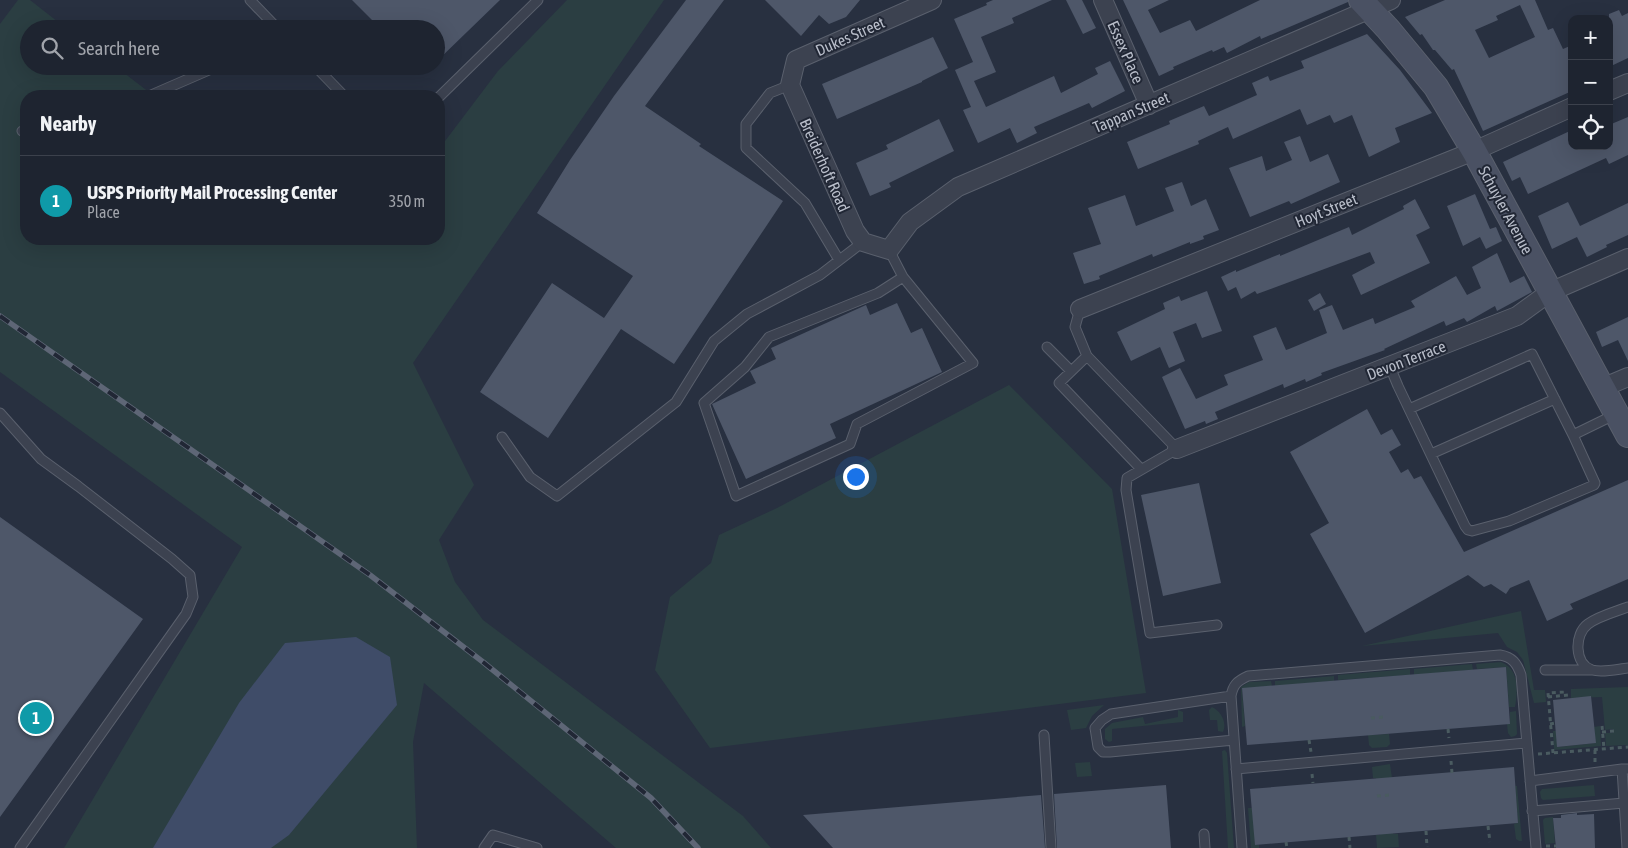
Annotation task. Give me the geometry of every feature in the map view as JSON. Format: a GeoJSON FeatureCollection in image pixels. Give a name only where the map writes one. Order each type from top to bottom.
{"type":"FeatureCollection","features":[{"type":"Feature","properties":{"kind":"main road","name":"Schuyler Avenue"},"geometry":{"type":"LineString","coordinates":[[1374,3],[1436,87],[1474,150],[1628,435]]}},
{"type":"Feature","properties":{"kind":"street","name":"Dukes Street"},"geometry":{"type":"LineString","coordinates":[[790,86],[796,60],[932,0]]}},
{"type":"Feature","properties":{"kind":"street","name":"Essex Place"},"geometry":{"type":"LineString","coordinates":[[1103,0],[1149,105]]}},
{"type":"Feature","properties":{"kind":"street","name":"Tappan Street"},"geometry":{"type":"LineString","coordinates":[[889,250],[910,222],[958,187],[1149,105],[1374,3]]}},
{"type":"Feature","properties":{"kind":"street"},"geometry":{"type":"LineString","coordinates":[[1613,89],[1628,83]]}},
{"type":"Feature","properties":{"kind":"street","name":"Breiderhoft Road"},"geometry":{"type":"LineString","coordinates":[[790,86],[855,231],[863,242]]}},
{"type":"Feature","properties":{"kind":"street","name":"Hoyt Street"},"geometry":{"type":"LineString","coordinates":[[1080,308],[1474,150],[1568,110]]}},
{"type":"Feature","properties":{"kind":"street"},"geometry":{"type":"LineString","coordinates":[[863,242],[889,250]]}},
{"type":"Feature","properties":{"kind":"street","name":"Devon Terrace"},"geometry":{"type":"LineString","coordinates":[[1177,449],[1517,316],[1550,292],[1628,258]]}},
{"type":"Feature","properties":{"kind":"street"},"geometry":{"type":"LineString","coordinates":[[1602,388],[1628,377]]}},
{"type":"Feature","properties":{"kind":"lane"},"geometry":{"type":"LineString","coordinates":[[250,0],[269,20]]}},
{"type":"Feature","properties":{"kind":"lane"},"geometry":{"type":"LineString","coordinates":[[445,91],[538,0]]}},
{"type":"Feature","properties":{"kind":"lane"},"geometry":{"type":"LineString","coordinates":[[164,90],[198,75]]}},
{"type":"Feature","properties":{"kind":"lane"},"geometry":{"type":"LineString","coordinates":[[324,75],[338,90]]}},
{"type":"Feature","properties":{"kind":"lane"},"geometry":{"type":"LineString","coordinates":[[790,86],[770,93],[746,124],[746,148],[805,203],[840,260]]}},
{"type":"Feature","properties":{"kind":"lane"},"geometry":{"type":"LineString","coordinates":[[502,436],[530,477],[557,496],[676,402],[714,341],[747,314],[820,275],[863,242]]}},
{"type":"Feature","properties":{"kind":"lane"},"geometry":{"type":"LineString","coordinates":[[889,250],[903,277],[973,363],[857,424],[850,444],[736,496],[704,403],[745,368],[769,337],[878,293],[903,277]]}},
{"type":"Feature","properties":{"kind":"lane"},"geometry":{"type":"LineString","coordinates":[[1080,308],[1074,327],[1087,356],[1177,449],[1127,478],[1126,490],[1150,633],[1217,624]]}},
{"type":"Feature","properties":{"kind":"lane"},"geometry":{"type":"LineString","coordinates":[[1047,347],[1071,371]]}},
{"type":"Feature","properties":{"kind":"lane"},"geometry":{"type":"LineString","coordinates":[[1390,366],[1409,409],[1468,530],[1472,531],[1509,520],[1594,485],[1595,480],[1533,355],[1530,354],[1409,409]]}},
{"type":"Feature","properties":{"kind":"lane"},"geometry":{"type":"LineString","coordinates":[[1087,356],[1060,383],[1141,469]]}},
{"type":"Feature","properties":{"kind":"lane"},"geometry":{"type":"LineString","coordinates":[[1431,454],[1555,399]]}},
{"type":"Feature","properties":{"kind":"lane"},"geometry":{"type":"LineString","coordinates":[[0,413],[41,459],[172,559],[190,575],[193,597],[186,614],[20,848]]}},
{"type":"Feature","properties":{"kind":"lane"},"geometry":{"type":"LineString","coordinates":[[1573,435],[1616,414]]}},
{"type":"Feature","properties":{"kind":"lane"},"geometry":{"type":"LineString","coordinates":[[1592,670],[1581,661],[1578,652],[1578,640],[1586,624],[1628,607]]}},
{"type":"Feature","properties":{"kind":"lane"},"geometry":{"type":"LineString","coordinates":[[1242,848],[1231,696],[1232,687],[1239,680],[1248,676],[1500,655],[1508,656],[1519,667],[1521,675],[1532,810],[1540,847]]}},
{"type":"Feature","properties":{"kind":"lane"},"geometry":{"type":"LineString","coordinates":[[1546,670],[1611,670],[1628,668]]}},
{"type":"Feature","properties":{"kind":"lane"},"geometry":{"type":"LineString","coordinates":[[1231,696],[1111,714],[1095,728],[1098,747],[1103,752],[1234,740]]}},
{"type":"Feature","properties":{"kind":"lane"},"geometry":{"type":"LineString","coordinates":[[1044,735],[1051,848]]}},
{"type":"Feature","properties":{"kind":"lane"},"geometry":{"type":"LineString","coordinates":[[1236,769],[1527,743]]}},
{"type":"Feature","properties":{"kind":"lane"},"geometry":{"type":"LineString","coordinates":[[1530,781],[1625,769],[1626,848]]}},
{"type":"Feature","properties":{"kind":"lane"},"geometry":{"type":"LineString","coordinates":[[1532,810],[1624,803]]}},
{"type":"Feature","properties":{"kind":"lane"},"geometry":{"type":"LineString","coordinates":[[1204,834],[1205,848]]}},
{"type":"Feature","properties":{"kind":"lane"},"geometry":{"type":"LineString","coordinates":[[484,848],[494,835],[536,848]]}},
{"type":"Feature","properties":{"kind":"path"},"geometry":{"type":"LineString","coordinates":[[1553,753],[1548,693],[1566,692]]}},
{"type":"Feature","properties":{"kind":"path"},"geometry":{"type":"LineString","coordinates":[[1548,697],[1568,695],[1568,698]]}},
{"type":"Feature","properties":{"kind":"path"},"geometry":{"type":"LineString","coordinates":[[1371,718],[1384,717]]}},
{"type":"Feature","properties":{"kind":"path"},"geometry":{"type":"LineString","coordinates":[[1550,724],[1556,723]]}},
{"type":"Feature","properties":{"kind":"path"},"geometry":{"type":"LineString","coordinates":[[1602,726],[1604,749]]}},
{"type":"Feature","properties":{"kind":"path"},"geometry":{"type":"LineString","coordinates":[[1448,729],[1449,741]]}},
{"type":"Feature","properties":{"kind":"path"},"geometry":{"type":"LineString","coordinates":[[1602,732],[1614,731]]}},
{"type":"Feature","properties":{"kind":"path"},"geometry":{"type":"LineString","coordinates":[[1309,740],[1311,752]]}},
{"type":"Feature","properties":{"kind":"path"},"geometry":{"type":"LineString","coordinates":[[1528,756],[1628,747]]}},
{"type":"Feature","properties":{"kind":"path"},"geometry":{"type":"LineString","coordinates":[[1451,760],[1452,773]]}},
{"type":"Feature","properties":{"kind":"path"},"geometry":{"type":"LineString","coordinates":[[1312,771],[1313,783]]}},
{"type":"Feature","properties":{"kind":"path"},"geometry":{"type":"LineString","coordinates":[[1377,796],[1390,795]]}},
{"type":"Feature","properties":{"kind":"path"},"geometry":{"type":"LineString","coordinates":[[1488,826],[1490,842]]}},
{"type":"Feature","properties":{"kind":"path"},"geometry":{"type":"LineString","coordinates":[[1426,831],[1427,847]]}},
{"type":"Feature","properties":{"kind":"path"},"geometry":{"type":"LineString","coordinates":[[1349,837],[1350,848]]}},
{"type":"Feature","properties":{"kind":"path"},"geometry":{"type":"LineString","coordinates":[[1286,842],[1287,848]]}},
{"type":"Feature","properties":{"kind":"path"},"geometry":{"type":"LineString","coordinates":[[1540,847],[1556,846]]}},
{"type":"Feature","properties":{"kind":"green space"},"geometry":{"type":"Polygon","coordinates":[[[18,0],[30,0],[56,20],[20,20],[20,75],[127,75],[146,90],[20,90],[20,245],[445,245],[445,141],[498,71],[567,0],[664,0],[413,363],[474,485],[439,540],[455,582],[483,620],[743,816],[771,848],[616,848],[424,683],[413,742],[417,848],[64,848],[242,547],[0,372],[0,24],[18,0]]]}},
{"type":"Feature","properties":{"kind":"green space"},"geometry":{"type":"Polygon","coordinates":[[[1009,385],[1112,489],[1146,693],[710,748],[655,670],[670,597],[711,563],[719,535],[777,508],[1009,385]]]}},
{"type":"Feature","properties":{"kind":"green space"},"geometry":{"type":"Polygon","coordinates":[[[1521,611],[1534,690],[1545,690],[1546,702],[1534,703],[1523,660],[1517,652],[1507,647],[1498,633],[1362,646],[1521,611]]]}},
{"type":"Feature","properties":{"kind":"green space"},"geometry":{"type":"Polygon","coordinates":[[[1501,662],[1511,669],[1516,681],[1515,707],[1509,707],[1506,667],[1477,669],[1476,664],[1501,662]]]}},
{"type":"Feature","properties":{"kind":"green space"},"geometry":{"type":"Polygon","coordinates":[[[1472,664],[1473,670],[1414,675],[1414,669],[1472,664]]]}},
{"type":"Feature","properties":{"kind":"green space"},"geometry":{"type":"Polygon","coordinates":[[[1410,669],[1410,675],[1338,680],[1338,675],[1410,669]]]}},
{"type":"Feature","properties":{"kind":"green space"},"geometry":{"type":"Polygon","coordinates":[[[1334,676],[1334,681],[1275,686],[1275,681],[1334,676]]]}},
{"type":"Feature","properties":{"kind":"green space"},"geometry":{"type":"Polygon","coordinates":[[[1271,681],[1272,686],[1242,689],[1245,726],[1242,727],[1241,687],[1249,682],[1271,681]]]}},
{"type":"Feature","properties":{"kind":"green space"},"geometry":{"type":"Polygon","coordinates":[[[1628,687],[1628,745],[1606,746],[1605,733],[1613,733],[1613,729],[1605,730],[1602,697],[1571,698],[1571,689],[1628,687]]]}},
{"type":"Feature","properties":{"kind":"green space"},"geometry":{"type":"Polygon","coordinates":[[[1104,705],[1092,716],[1086,728],[1071,730],[1067,710],[1104,705]]]}},
{"type":"Feature","properties":{"kind":"green space"},"geometry":{"type":"Polygon","coordinates":[[[1212,707],[1223,718],[1223,732],[1218,731],[1217,720],[1210,720],[1209,710],[1212,707]]]}},
{"type":"Feature","properties":{"kind":"green space"},"geometry":{"type":"Polygon","coordinates":[[[1178,710],[1183,712],[1183,722],[1112,729],[1112,741],[1109,742],[1105,739],[1105,729],[1112,723],[1143,717],[1145,724],[1178,717],[1178,710]]]}},
{"type":"Feature","properties":{"kind":"green space"},"geometry":{"type":"Polygon","coordinates":[[[1516,711],[1517,734],[1511,737],[1508,733],[1507,724],[1510,723],[1510,712],[1516,711]]]}},
{"type":"Feature","properties":{"kind":"green space"},"geometry":{"type":"Polygon","coordinates":[[[1600,726],[1601,746],[1554,750],[1553,731],[1556,731],[1558,747],[1595,743],[1594,727],[1600,726]]]}},
{"type":"Feature","properties":{"kind":"green space"},"geometry":{"type":"Polygon","coordinates":[[[1389,734],[1390,744],[1387,747],[1372,748],[1369,745],[1368,735],[1389,734]]]}},
{"type":"Feature","properties":{"kind":"green space"},"geometry":{"type":"Polygon","coordinates":[[[1225,750],[1227,753],[1234,848],[1228,848],[1222,751],[1225,750]]]}},
{"type":"Feature","properties":{"kind":"green space"},"geometry":{"type":"Polygon","coordinates":[[[1090,762],[1092,776],[1077,777],[1075,763],[1090,762]]]}},
{"type":"Feature","properties":{"kind":"green space"},"geometry":{"type":"Polygon","coordinates":[[[1390,764],[1392,778],[1377,794],[1376,778],[1373,778],[1372,767],[1390,764]]]}},
{"type":"Feature","properties":{"kind":"green space"},"geometry":{"type":"Polygon","coordinates":[[[1594,785],[1595,796],[1543,800],[1541,798],[1540,792],[1542,789],[1594,785]]]}},
{"type":"Feature","properties":{"kind":"green space"},"geometry":{"type":"Polygon","coordinates":[[[1515,786],[1517,786],[1522,841],[1516,839],[1514,824],[1518,823],[1515,786]]]}},
{"type":"Feature","properties":{"kind":"green space"},"geometry":{"type":"Polygon","coordinates":[[[1390,798],[1393,834],[1398,834],[1399,847],[1377,848],[1376,835],[1380,835],[1390,798]]]}},
{"type":"Feature","properties":{"kind":"green space"},"geometry":{"type":"Polygon","coordinates":[[[1248,808],[1252,808],[1256,845],[1259,845],[1259,848],[1251,848],[1248,808]]]}},
{"type":"Feature","properties":{"kind":"green space"},"geometry":{"type":"Polygon","coordinates":[[[1553,817],[1555,843],[1545,844],[1543,820],[1553,817]]]}},
{"type":"Feature","properties":{"kind":"water"},"geometry":{"type":"Polygon","coordinates":[[[356,637],[390,657],[397,705],[289,835],[271,848],[153,848],[239,703],[285,643],[356,637]]]}},
{"type":"Feature","properties":{"kind":"building"},"geometry":{"type":"Polygon","coordinates":[[[352,0],[500,0],[445,53],[445,20],[372,20],[352,0]]]}},
{"type":"Feature","properties":{"kind":"building"},"geometry":{"type":"Polygon","coordinates":[[[686,0],[724,0],[645,106],[701,144],[699,146],[783,201],[674,364],[621,329],[548,438],[480,392],[552,283],[604,318],[633,276],[537,213],[570,160],[614,96],[686,0]]]}},
{"type":"Feature","properties":{"kind":"building"},"geometry":{"type":"Polygon","coordinates":[[[765,0],[860,0],[846,17],[829,24],[819,15],[801,36],[765,0]]]}},
{"type":"Feature","properties":{"kind":"building"},"geometry":{"type":"Polygon","coordinates":[[[993,0],[1052,0],[1012,18],[1014,23],[981,37],[996,72],[974,81],[986,107],[1054,76],[1061,93],[1098,74],[1095,68],[1110,61],[1125,91],[1092,108],[1089,103],[1034,127],[1037,133],[1017,143],[1010,128],[978,143],[963,110],[971,107],[955,70],[973,62],[954,19],[987,5],[986,3],[993,0]]]}},
{"type":"Feature","properties":{"kind":"building"},"geometry":{"type":"Polygon","coordinates":[[[1066,0],[1082,0],[1096,28],[1083,34],[1066,0]]]}},
{"type":"Feature","properties":{"kind":"building"},"geometry":{"type":"Polygon","coordinates":[[[1123,0],[1169,0],[1148,10],[1160,33],[1190,20],[1196,31],[1260,0],[1348,0],[1348,2],[1261,39],[1260,36],[1227,53],[1224,47],[1213,52],[1212,50],[1173,67],[1174,69],[1159,76],[1123,0]]]}},
{"type":"Feature","properties":{"kind":"building"},"geometry":{"type":"Polygon","coordinates":[[[1445,0],[1535,0],[1548,30],[1553,28],[1563,49],[1568,47],[1568,93],[1483,131],[1454,69],[1452,70],[1433,50],[1422,34],[1420,35],[1405,17],[1445,0]],[[1520,5],[1496,16],[1498,20],[1475,30],[1489,58],[1535,37],[1520,5]]]}},
{"type":"Feature","properties":{"kind":"building"},"geometry":{"type":"Polygon","coordinates":[[[1619,10],[1622,16],[1628,13],[1628,58],[1613,65],[1613,15],[1609,14],[1619,10]]]}},
{"type":"Feature","properties":{"kind":"building"},"geometry":{"type":"Polygon","coordinates":[[[1367,34],[1400,70],[1432,113],[1395,128],[1400,142],[1369,157],[1352,115],[1334,123],[1330,115],[1307,125],[1300,109],[1233,139],[1228,127],[1198,141],[1199,144],[1138,169],[1127,142],[1170,124],[1169,121],[1204,106],[1209,116],[1257,95],[1252,83],[1268,76],[1270,81],[1304,68],[1301,61],[1367,34]]]}},
{"type":"Feature","properties":{"kind":"building"},"geometry":{"type":"Polygon","coordinates":[[[933,37],[948,68],[922,82],[837,119],[822,84],[933,37]]]}},
{"type":"Feature","properties":{"kind":"building"},"geometry":{"type":"Polygon","coordinates":[[[1628,117],[1628,155],[1609,164],[1606,158],[1528,194],[1520,177],[1512,181],[1503,162],[1568,132],[1568,150],[1613,150],[1613,123],[1628,117]]]}},
{"type":"Feature","properties":{"kind":"building"},"geometry":{"type":"Polygon","coordinates":[[[939,119],[954,151],[889,183],[891,187],[870,196],[856,163],[888,149],[886,145],[939,119]]]}},
{"type":"Feature","properties":{"kind":"building"},"geometry":{"type":"Polygon","coordinates":[[[1300,136],[1310,162],[1328,154],[1340,182],[1291,204],[1289,201],[1250,217],[1229,168],[1262,156],[1266,171],[1292,160],[1284,142],[1300,136]]]}},
{"type":"Feature","properties":{"kind":"building"},"geometry":{"type":"Polygon","coordinates":[[[1182,182],[1191,206],[1206,199],[1219,230],[1203,236],[1204,239],[1190,244],[1190,242],[1153,257],[1152,254],[1099,276],[1100,279],[1084,284],[1073,253],[1101,244],[1088,208],[1125,195],[1136,226],[1174,211],[1165,188],[1182,182]]]}},
{"type":"Feature","properties":{"kind":"building"},"geometry":{"type":"Polygon","coordinates":[[[1475,194],[1490,229],[1496,227],[1502,241],[1486,249],[1480,237],[1463,246],[1447,206],[1475,194]]]}},
{"type":"Feature","properties":{"kind":"building"},"geometry":{"type":"Polygon","coordinates":[[[1415,199],[1430,228],[1416,235],[1430,263],[1361,295],[1352,275],[1375,263],[1370,252],[1257,294],[1255,291],[1241,299],[1236,287],[1228,291],[1221,277],[1280,254],[1280,256],[1349,227],[1352,235],[1404,209],[1403,206],[1415,199]]]}},
{"type":"Feature","properties":{"kind":"building"},"geometry":{"type":"Polygon","coordinates":[[[1568,202],[1580,226],[1628,203],[1628,235],[1606,245],[1607,247],[1587,257],[1577,237],[1552,249],[1538,216],[1568,202]]]}},
{"type":"Feature","properties":{"kind":"building"},"geometry":{"type":"Polygon","coordinates":[[[1497,253],[1510,283],[1524,276],[1532,292],[1497,311],[1495,306],[1467,322],[1464,318],[1446,326],[1444,321],[1385,350],[1321,373],[1322,375],[1306,382],[1305,379],[1284,388],[1283,384],[1215,412],[1218,419],[1206,424],[1205,421],[1185,429],[1162,377],[1180,368],[1196,399],[1228,385],[1224,375],[1263,360],[1253,336],[1276,327],[1286,350],[1289,349],[1327,333],[1319,310],[1332,305],[1343,330],[1373,318],[1375,324],[1415,307],[1411,301],[1456,276],[1467,295],[1481,288],[1472,267],[1497,253]]]}},
{"type":"Feature","properties":{"kind":"building"},"geometry":{"type":"Polygon","coordinates":[[[1207,291],[1222,331],[1202,338],[1196,323],[1173,332],[1185,361],[1169,368],[1160,347],[1131,361],[1117,332],[1165,309],[1163,303],[1179,296],[1181,301],[1207,291]]]}},
{"type":"Feature","properties":{"kind":"building"},"geometry":{"type":"Polygon","coordinates":[[[1320,293],[1326,304],[1314,311],[1308,300],[1320,293]]]}},
{"type":"Feature","properties":{"kind":"building"},"geometry":{"type":"Polygon","coordinates":[[[897,303],[911,333],[922,328],[942,372],[830,424],[836,438],[746,479],[712,404],[756,383],[750,371],[776,359],[771,348],[866,305],[870,315],[897,303]]]}},
{"type":"Feature","properties":{"kind":"building"},"geometry":{"type":"Polygon","coordinates":[[[1628,317],[1628,361],[1618,340],[1602,347],[1596,332],[1628,317]]]}},
{"type":"Feature","properties":{"kind":"building"},"geometry":{"type":"Polygon","coordinates":[[[1367,409],[1381,435],[1392,429],[1401,445],[1389,452],[1401,473],[1408,469],[1414,479],[1421,476],[1464,552],[1628,480],[1628,579],[1570,604],[1573,609],[1547,621],[1529,580],[1510,588],[1506,594],[1491,584],[1484,587],[1468,575],[1365,633],[1310,534],[1329,523],[1290,452],[1367,409]]]}},
{"type":"Feature","properties":{"kind":"building"},"geometry":{"type":"Polygon","coordinates":[[[1199,483],[1221,583],[1163,596],[1141,495],[1199,483]]]}},
{"type":"Feature","properties":{"kind":"building"},"geometry":{"type":"Polygon","coordinates":[[[0,517],[143,619],[0,817],[0,517]]]}},
{"type":"Feature","properties":{"kind":"building"},"geometry":{"type":"Polygon","coordinates":[[[1506,667],[1510,724],[1247,745],[1242,688],[1506,667]]]}},
{"type":"Feature","properties":{"kind":"building"},"geometry":{"type":"Polygon","coordinates":[[[1591,696],[1596,743],[1557,747],[1553,700],[1591,696]]]}},
{"type":"Feature","properties":{"kind":"building"},"geometry":{"type":"Polygon","coordinates":[[[1514,767],[1518,823],[1255,845],[1250,789],[1514,767]]]}},
{"type":"Feature","properties":{"kind":"building"},"geometry":{"type":"Polygon","coordinates":[[[1166,785],[1171,848],[1057,848],[1054,794],[1166,785]]]}},
{"type":"Feature","properties":{"kind":"building"},"geometry":{"type":"Polygon","coordinates":[[[1041,795],[1045,848],[833,848],[803,815],[1041,795]]]}},
{"type":"Feature","properties":{"kind":"building"},"geometry":{"type":"Polygon","coordinates":[[[1577,813],[1577,815],[1594,814],[1595,848],[1556,848],[1553,818],[1561,818],[1561,815],[1577,813]]]}},
{"type":"Feature","properties":{"kind":"railway"},"geometry":{"type":"LineString","coordinates":[[0,316],[370,575],[483,662],[651,798],[698,848]]}},
{"type":"Feature","properties":{"kind":"place","name":"USPS Priority Mail Processing Center"},"geometry":{"type":"Point","coordinates":[36,718]}}]}
